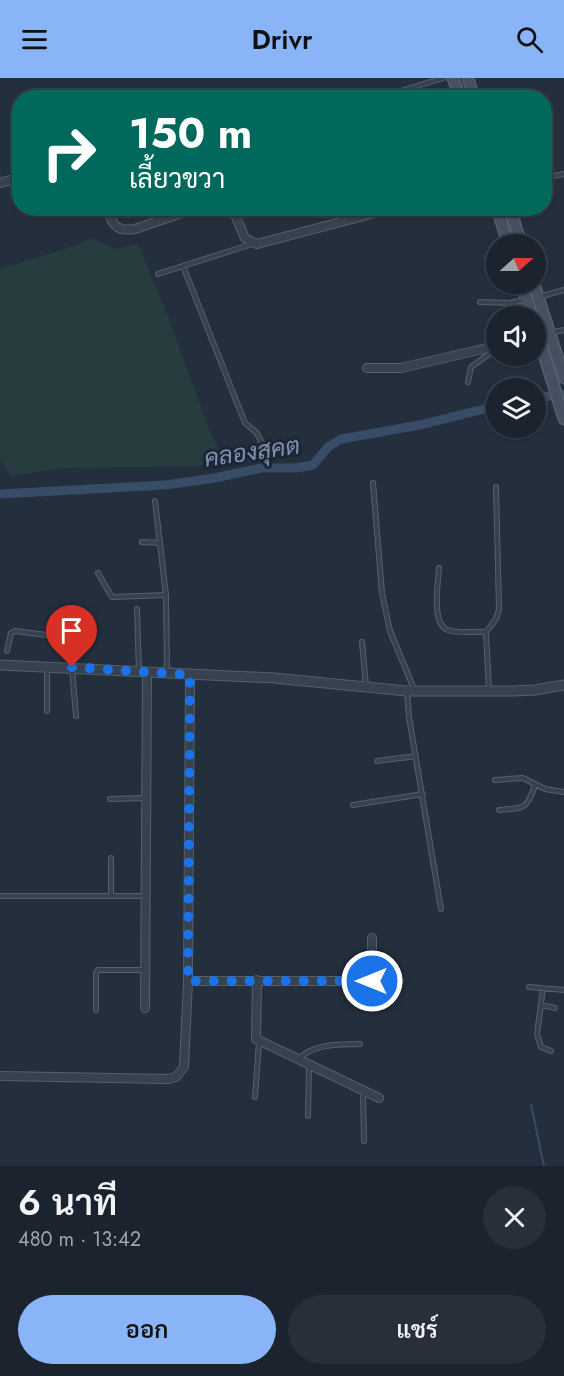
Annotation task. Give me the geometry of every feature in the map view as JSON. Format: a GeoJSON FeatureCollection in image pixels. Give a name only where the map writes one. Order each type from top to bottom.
{"type":"FeatureCollection","features":[{"type":"Feature","properties":{"kind":"main road"},"geometry":{"type":"LineString","coordinates":[[499,216],[505,234]]}},
{"type":"Feature","properties":{"kind":"main road"},"geometry":{"type":"LineString","coordinates":[[512,216],[518,234]]}},
{"type":"Feature","properties":{"kind":"main road"},"geometry":{"type":"LineString","coordinates":[[524,294],[528,306]]}},
{"type":"Feature","properties":{"kind":"main road"},"geometry":{"type":"LineString","coordinates":[[537,294],[564,378]]}},
{"type":"Feature","properties":{"kind":"main road"},"geometry":{"type":"LineString","coordinates":[[546,364],[564,419]]}},
{"type":"Feature","properties":{"kind":"street"},"geometry":{"type":"LineString","coordinates":[[109,216],[119,229],[125,230],[135,229],[173,216]]}},
{"type":"Feature","properties":{"kind":"street"},"geometry":{"type":"LineString","coordinates":[[235,216],[245,238],[252,243],[266,243],[365,216]]}},
{"type":"Feature","properties":{"kind":"street"},"geometry":{"type":"LineString","coordinates":[[367,368],[401,368],[486,349]]}},
{"type":"Feature","properties":{"kind":"street"},"geometry":{"type":"LineString","coordinates":[[4,663],[143,673],[274,678],[411,691],[535,690],[564,686]]}},
{"type":"Feature","properties":{"kind":"street"},"geometry":{"type":"LineString","coordinates":[[143,673],[147,798],[145,1008]]}},
{"type":"Feature","properties":{"kind":"street"},"geometry":{"type":"LineString","coordinates":[[0,1076],[168,1079],[176,1077],[184,1067],[188,981],[190,675]]}},
{"type":"Feature","properties":{"kind":"street"},"geometry":{"type":"LineString","coordinates":[[372,938],[372,981]]}},
{"type":"Feature","properties":{"kind":"street"},"geometry":{"type":"LineString","coordinates":[[257,980],[255,1035],[259,1041],[379,1098]]}},
{"type":"Feature","properties":{"kind":"street"},"geometry":{"type":"LineString","coordinates":[[188,981],[399,981]]}},
{"type":"Feature","properties":{"kind":"lane"},"geometry":{"type":"LineString","coordinates":[[404,90],[443,78]]}},
{"type":"Feature","properties":{"kind":"lane"},"geometry":{"type":"LineString","coordinates":[[158,274],[252,243]]}},
{"type":"Feature","properties":{"kind":"lane"},"geometry":{"type":"LineString","coordinates":[[183,266],[245,423],[257,433],[264,448]]}},
{"type":"Feature","properties":{"kind":"lane"},"geometry":{"type":"LineString","coordinates":[[538,297],[564,290]]}},
{"type":"Feature","properties":{"kind":"lane"},"geometry":{"type":"LineString","coordinates":[[480,302],[510,303],[526,300]]}},
{"type":"Feature","properties":{"kind":"lane"},"geometry":{"type":"LineString","coordinates":[[550,333],[564,330]]}},
{"type":"Feature","properties":{"kind":"lane"},"geometry":{"type":"LineString","coordinates":[[468,382],[471,367],[486,356]]}},
{"type":"Feature","properties":{"kind":"lane"},"geometry":{"type":"LineString","coordinates":[[373,483],[382,593],[390,631],[411,691],[416,756],[441,909]]}},
{"type":"Feature","properties":{"kind":"lane"},"geometry":{"type":"LineString","coordinates":[[489,691],[486,632],[496,619],[499,609],[496,487]]}},
{"type":"Feature","properties":{"kind":"lane"},"geometry":{"type":"LineString","coordinates":[[155,501],[166,595],[167,674]]}},
{"type":"Feature","properties":{"kind":"lane"},"geometry":{"type":"LineString","coordinates":[[142,542],[160,543]]}},
{"type":"Feature","properties":{"kind":"lane"},"geometry":{"type":"LineString","coordinates":[[439,568],[437,613],[439,622],[451,631],[486,632]]}},
{"type":"Feature","properties":{"kind":"lane"},"geometry":{"type":"LineString","coordinates":[[98,573],[112,597],[166,595]]}},
{"type":"Feature","properties":{"kind":"lane"},"geometry":{"type":"LineString","coordinates":[[137,609],[143,673]]}},
{"type":"Feature","properties":{"kind":"lane"},"geometry":{"type":"LineString","coordinates":[[7,651],[11,633],[15,631],[79,639]]}},
{"type":"Feature","properties":{"kind":"lane"},"geometry":{"type":"LineString","coordinates":[[362,642],[366,687]]}},
{"type":"Feature","properties":{"kind":"lane"},"geometry":{"type":"LineString","coordinates":[[47,666],[47,711]]}},
{"type":"Feature","properties":{"kind":"lane"},"geometry":{"type":"LineString","coordinates":[[72,667],[76,716]]}},
{"type":"Feature","properties":{"kind":"lane"},"geometry":{"type":"LineString","coordinates":[[377,761],[416,756]]}},
{"type":"Feature","properties":{"kind":"lane"},"geometry":{"type":"LineString","coordinates":[[495,780],[519,777],[535,785],[564,792]]}},
{"type":"Feature","properties":{"kind":"lane"},"geometry":{"type":"LineString","coordinates":[[499,810],[525,807],[530,802],[535,785]]}},
{"type":"Feature","properties":{"kind":"lane"},"geometry":{"type":"LineString","coordinates":[[353,805],[423,794]]}},
{"type":"Feature","properties":{"kind":"lane"},"geometry":{"type":"LineString","coordinates":[[110,799],[147,798]]}},
{"type":"Feature","properties":{"kind":"lane"},"geometry":{"type":"LineString","coordinates":[[111,858],[111,896]]}},
{"type":"Feature","properties":{"kind":"lane"},"geometry":{"type":"LineString","coordinates":[[0,896],[146,896]]}},
{"type":"Feature","properties":{"kind":"lane"},"geometry":{"type":"LineString","coordinates":[[96,1010],[96,973],[98,970],[146,970]]}},
{"type":"Feature","properties":{"kind":"lane"},"geometry":{"type":"LineString","coordinates":[[529,987],[564,990]]}},
{"type":"Feature","properties":{"kind":"lane"},"geometry":{"type":"LineString","coordinates":[[543,988],[538,1042],[541,1047],[551,1051]]}},
{"type":"Feature","properties":{"kind":"lane"},"geometry":{"type":"LineString","coordinates":[[541,1005],[555,1008]]}},
{"type":"Feature","properties":{"kind":"lane"},"geometry":{"type":"LineString","coordinates":[[255,1097],[259,1041]]}},
{"type":"Feature","properties":{"kind":"lane"},"geometry":{"type":"LineString","coordinates":[[297,1059],[308,1050],[318,1047],[360,1044]]}},
{"type":"Feature","properties":{"kind":"lane"},"geometry":{"type":"LineString","coordinates":[[308,1116],[309,1065]]}},
{"type":"Feature","properties":{"kind":"lane"},"geometry":{"type":"LineString","coordinates":[[363,1091],[364,1141]]}},
{"type":"Feature","properties":{"kind":"green space"},"geometry":{"type":"Polygon","coordinates":[[[92,238],[114,249],[138,244],[168,316],[210,432],[222,456],[198,466],[63,468],[11,476],[0,460],[0,269],[74,246],[92,238]]]}},
{"type":"Feature","properties":{"kind":"waterway","name":"คลองสุคต"},"geometry":{"type":"LineString","coordinates":[[546,397],[564,394]]}},
{"type":"Feature","properties":{"kind":"waterway","name":"คลองสุคต"},"geometry":{"type":"LineString","coordinates":[[0,494],[165,485],[215,478],[261,468],[296,468],[313,465],[328,447],[341,439],[420,425],[486,408]]}},
{"type":"Feature","properties":{"kind":"waterway"},"geometry":{"type":"LineString","coordinates":[[531,1105],[544,1166]]}},
{"type":"Feature","properties":{"kind":"route"},"geometry":{"type":"LineString","coordinates":[[72,667],[190,675],[188,981],[372,981]]}}]}
